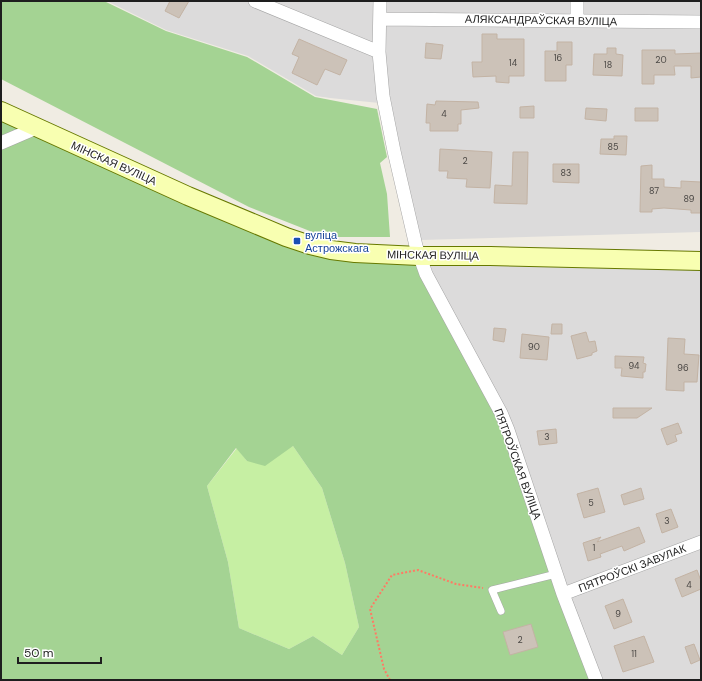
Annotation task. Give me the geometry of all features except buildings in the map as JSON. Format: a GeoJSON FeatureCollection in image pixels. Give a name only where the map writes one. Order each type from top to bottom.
{"type":"FeatureCollection","features":[{"type":"Feature","properties":{"kind":"main road","name":"МІНСКАЯ ВУЛІЦА"},"geometry":{"type":"LineString","coordinates":[[1,112],[188,196],[310,245],[331,250],[354,254],[419,256],[498,256],[701,261]]}},
{"type":"Feature","properties":{"kind":"street"},"geometry":{"type":"LineString","coordinates":[[255,1],[379,52]]}},
{"type":"Feature","properties":{"kind":"street","name":"ПЯТРОЎСКАЯ ВУЛІЦА"},"geometry":{"type":"LineString","coordinates":[[380,1],[379,52],[384,96],[388,120],[419,256],[426,274],[501,413],[563,594],[596,680]]}},
{"type":"Feature","properties":{"kind":"street"},"geometry":{"type":"LineString","coordinates":[[577,1],[577,20]]}},
{"type":"Feature","properties":{"kind":"street","name":"АЛЯКСАНДРАЎСКАЯ ВУЛІЦА"},"geometry":{"type":"LineString","coordinates":[[380,19],[701,22]]}},
{"type":"Feature","properties":{"kind":"street"},"geometry":{"type":"LineString","coordinates":[[1,143],[36,128]]}},
{"type":"Feature","properties":{"kind":"street","name":"ПЯТРОЎСКІ ЗАВУЛАК"},"geometry":{"type":"LineString","coordinates":[[563,594],[701,542]]}},
{"type":"Feature","properties":{"kind":"lane"},"geometry":{"type":"LineString","coordinates":[[501,611],[492,590],[556,574]]}},
{"type":"Feature","properties":{"kind":"path"},"geometry":{"type":"LineString","coordinates":[[390,680],[384,669],[370,609],[392,575],[418,570],[456,584],[492,590]]}},
{"type":"Feature","properties":{"kind":"shaded area"},"geometry":{"type":"Polygon","coordinates":[[[107,1],[701,1],[701,232],[421,240],[389,104],[316,96],[248,56],[166,30],[107,1]]]}},
{"type":"Feature","properties":{"kind":"shaded area"},"geometry":{"type":"Polygon","coordinates":[[[419,256],[701,261],[701,680],[494,680],[419,256]]]}},
{"type":"Feature","properties":{"kind":"green space"},"geometry":{"type":"Polygon","coordinates":[[[1,1],[104,1],[166,31],[247,57],[315,97],[377,109],[387,157],[380,163],[387,194],[390,237],[325,237],[249,207],[1,79],[1,1]]]}},
{"type":"Feature","properties":{"kind":"green space"},"geometry":{"type":"Polygon","coordinates":[[[1,111],[286,237],[419,256],[495,401],[596,680],[1,680],[1,111]],[[293,446],[265,466],[247,461],[236,448],[207,486],[228,562],[239,628],[289,649],[313,636],[342,655],[359,627],[345,563],[322,488],[293,446]]]}},
{"type":"Feature","properties":{"kind":"green space"},"geometry":{"type":"Polygon","coordinates":[[[293,446],[322,488],[345,563],[359,627],[342,655],[313,636],[289,649],[239,628],[228,562],[207,486],[237,448],[247,461],[293,446]]]}},
{"type":"Feature","properties":{"kind":"place","name":"вуліца Астрожскага"},"geometry":{"type":"Point","coordinates":[297,241]}}]}
